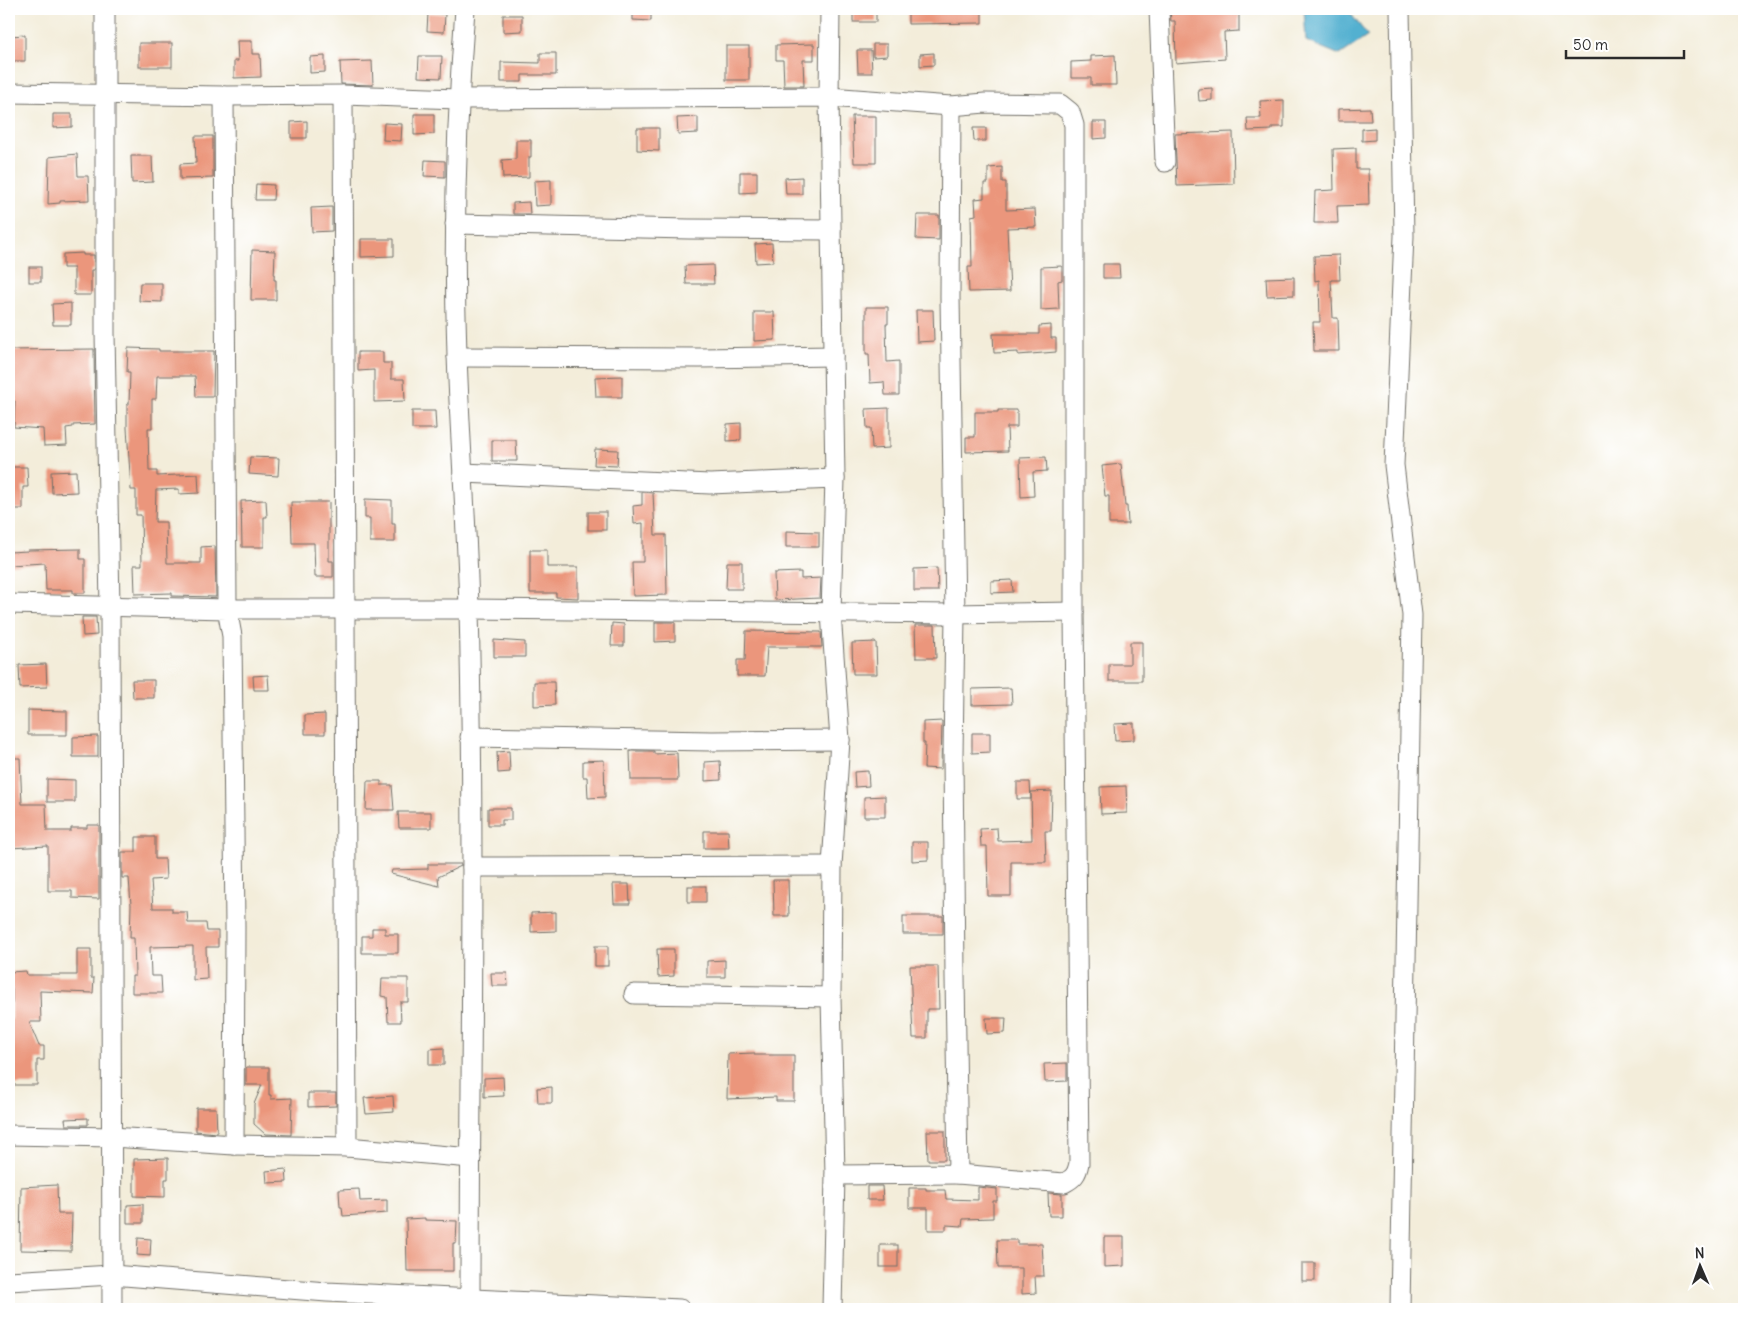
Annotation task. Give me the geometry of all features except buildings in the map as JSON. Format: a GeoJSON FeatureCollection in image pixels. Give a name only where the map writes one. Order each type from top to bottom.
{"type":"FeatureCollection","features":[{"type":"Feature","properties":{"kind":"street"},"geometry":{"type":"LineString","coordinates":[[105,9],[105,333],[110,607],[112,1309]]}},
{"type":"Feature","properties":{"kind":"street"},"geometry":{"type":"LineString","coordinates":[[465,9],[458,99],[454,224],[457,357],[469,609],[472,867],[470,1304]]}},
{"type":"Feature","properties":{"kind":"street"},"geometry":{"type":"LineString","coordinates":[[830,9],[829,97],[835,479],[830,613],[840,740],[832,866],[831,997],[835,1175],[832,1309]]}},
{"type":"Feature","properties":{"kind":"street"},"geometry":{"type":"LineString","coordinates":[[1159,9],[1165,162]]}},
{"type":"Feature","properties":{"kind":"street"},"geometry":{"type":"LineString","coordinates":[[1400,9],[1404,236],[1394,465],[1412,615],[1400,1309]]}},
{"type":"Feature","properties":{"kind":"street"},"geometry":{"type":"LineString","coordinates":[[9,93],[224,96],[343,95],[458,99],[829,97],[951,106],[985,103],[1060,104],[1070,112],[1074,125],[1074,612],[1079,1163],[1077,1174],[1064,1183],[958,1174],[835,1175]]}},
{"type":"Feature","properties":{"kind":"street"},"geometry":{"type":"LineString","coordinates":[[343,95],[347,1147]]}},
{"type":"Feature","properties":{"kind":"street"},"geometry":{"type":"LineString","coordinates":[[224,96],[227,609],[232,636],[235,926],[234,1145]]}},
{"type":"Feature","properties":{"kind":"street"},"geometry":{"type":"LineString","coordinates":[[951,106],[950,297],[955,614],[955,976],[958,1174]]}},
{"type":"Feature","properties":{"kind":"street"},"geometry":{"type":"LineString","coordinates":[[454,224],[831,230]]}},
{"type":"Feature","properties":{"kind":"street"},"geometry":{"type":"LineString","coordinates":[[457,357],[700,358],[833,356]]}},
{"type":"Feature","properties":{"kind":"street"},"geometry":{"type":"LineString","coordinates":[[464,473],[710,484],[835,479]]}},
{"type":"Feature","properties":{"kind":"street"},"geometry":{"type":"LineString","coordinates":[[9,604],[346,610],[469,609],[955,614],[1074,612]]}},
{"type":"Feature","properties":{"kind":"street"},"geometry":{"type":"LineString","coordinates":[[470,737],[712,741],[840,740]]}},
{"type":"Feature","properties":{"kind":"street"},"geometry":{"type":"LineString","coordinates":[[472,867],[832,866]]}},
{"type":"Feature","properties":{"kind":"street"},"geometry":{"type":"LineString","coordinates":[[634,994],[831,997]]}},
{"type":"Feature","properties":{"kind":"street"},"geometry":{"type":"LineString","coordinates":[[9,1135],[112,1138],[234,1145],[347,1147],[471,1158]]}},
{"type":"Feature","properties":{"kind":"street"},"geometry":{"type":"LineString","coordinates":[[9,1281],[112,1275],[470,1304],[680,1309]]}},
{"type":"Feature","properties":{"kind":"water"},"geometry":{"type":"Polygon","coordinates":[[[1304,9],[1347,9],[1368,36],[1340,55],[1306,41],[1304,9]]]}}]}
